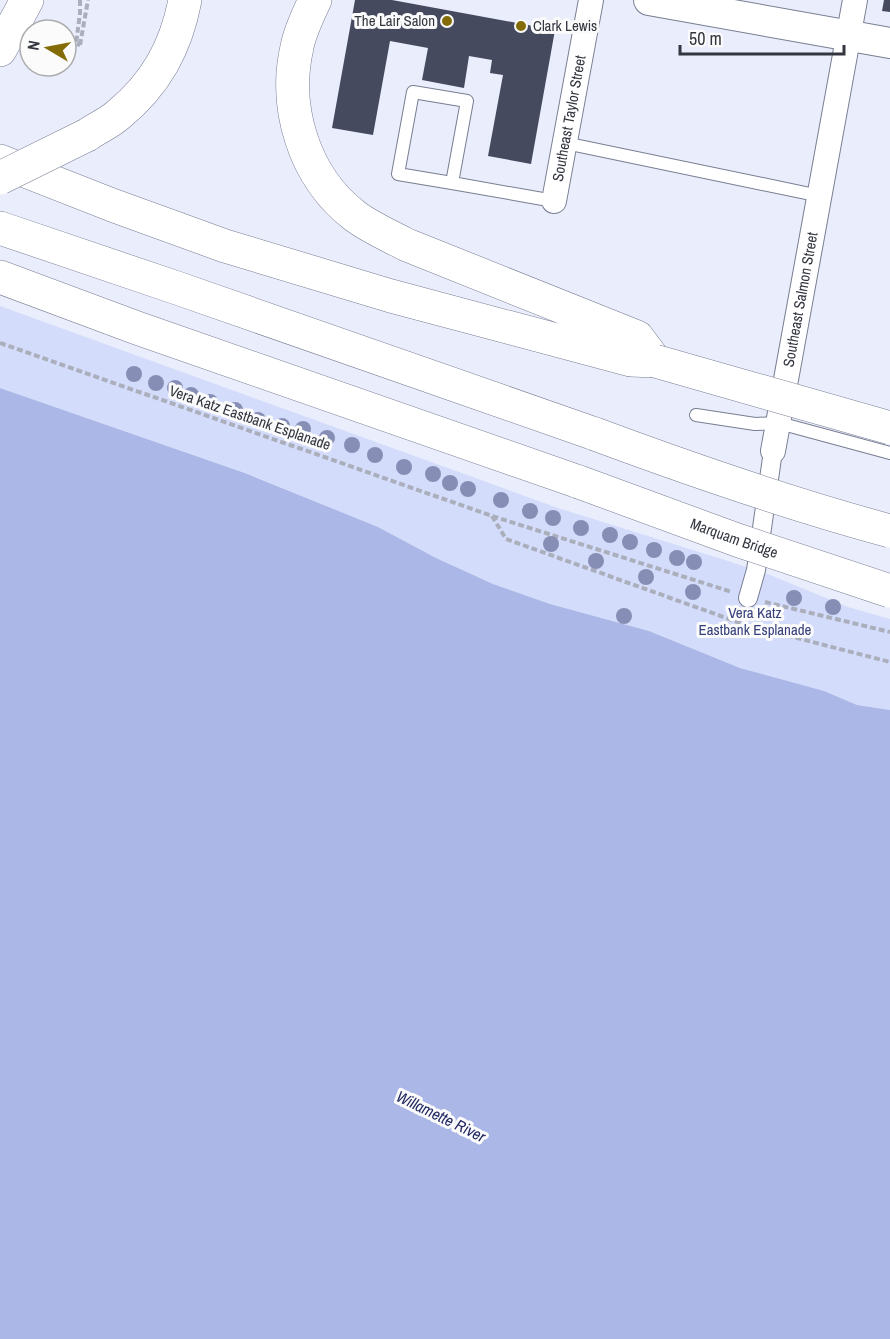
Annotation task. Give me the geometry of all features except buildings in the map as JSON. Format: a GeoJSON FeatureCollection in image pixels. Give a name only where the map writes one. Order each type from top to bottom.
{"type":"FeatureCollection","features":[{"type":"Feature","properties":{"kind":"main road"},"geometry":{"type":"LineString","coordinates":[[0,50],[27,0]]}},
{"type":"Feature","properties":{"kind":"main road"},"geometry":{"type":"LineString","coordinates":[[0,178],[87,135],[117,116],[141,94],[161,68],[174,42],[185,0]]}},
{"type":"Feature","properties":{"kind":"main road"},"geometry":{"type":"LineString","coordinates":[[315,0],[297,46],[293,72],[293,102],[298,131],[309,158],[320,178],[335,197],[355,215],[383,233],[641,352]]}},
{"type":"Feature","properties":{"kind":"main road"},"geometry":{"type":"LineString","coordinates":[[0,161],[225,246],[391,296],[641,352],[890,428]]}},
{"type":"Feature","properties":{"kind":"main road"},"geometry":{"type":"LineString","coordinates":[[0,228],[693,470],[789,502],[890,531]]}},
{"type":"Feature","properties":{"kind":"main road","name":"Marquam Bridge"},"geometry":{"type":"LineString","coordinates":[[0,277],[737,540],[890,591]]}},
{"type":"Feature","properties":{"kind":"street","name":"Southeast Taylor Street"},"geometry":{"type":"LineString","coordinates":[[554,201],[591,0]]}},
{"type":"Feature","properties":{"kind":"street"},"geometry":{"type":"LineString","coordinates":[[649,0],[890,43]]}},
{"type":"Feature","properties":{"kind":"street","name":"Southeast Salmon Street"},"geometry":{"type":"LineString","coordinates":[[748,598],[756,570],[773,451],[855,0]]}},
{"type":"Feature","properties":{"kind":"lane"},"geometry":{"type":"LineString","coordinates":[[452,183],[466,101],[413,92],[398,174],[554,201]]}},
{"type":"Feature","properties":{"kind":"lane"},"geometry":{"type":"LineString","coordinates":[[565,143],[820,196]]}},
{"type":"Feature","properties":{"kind":"lane"},"geometry":{"type":"LineString","coordinates":[[696,415],[756,424],[778,423],[890,453]]}},
{"type":"Feature","properties":{"kind":"path"},"geometry":{"type":"LineString","coordinates":[[80,0],[76,44],[80,45],[88,0]]}},
{"type":"Feature","properties":{"kind":"path","name":"Vera Katz Eastbank Esplanade"},"geometry":{"type":"LineString","coordinates":[[0,343],[492,516],[748,598],[890,632]]}},
{"type":"Feature","properties":{"kind":"path"},"geometry":{"type":"LineString","coordinates":[[492,516],[506,539],[743,624],[890,662]]}},
{"type":"Feature","properties":{"kind":"green space","name":"Vera Katz Eastbank Esplanade"},"geometry":{"type":"Polygon","coordinates":[[[0,306],[558,508],[770,575],[848,607],[890,619],[890,710],[857,705],[823,691],[740,668],[649,631],[550,604],[493,584],[436,558],[378,527],[246,473],[0,388],[0,306]]]}},
{"type":"Feature","properties":{"kind":"water","name":"Willamette River"},"geometry":{"type":"Polygon","coordinates":[[[0,388],[245,473],[378,527],[436,558],[493,584],[550,604],[649,631],[740,668],[824,691],[857,705],[890,710],[890,1339],[0,1339],[0,388]]]}},
{"type":"Feature","properties":{"kind":"place","name":"The Lair Salon"},"geometry":{"type":"Point","coordinates":[447,21]}},
{"type":"Feature","properties":{"kind":"place","name":"Clark Lewis"},"geometry":{"type":"Point","coordinates":[521,26]}}]}
